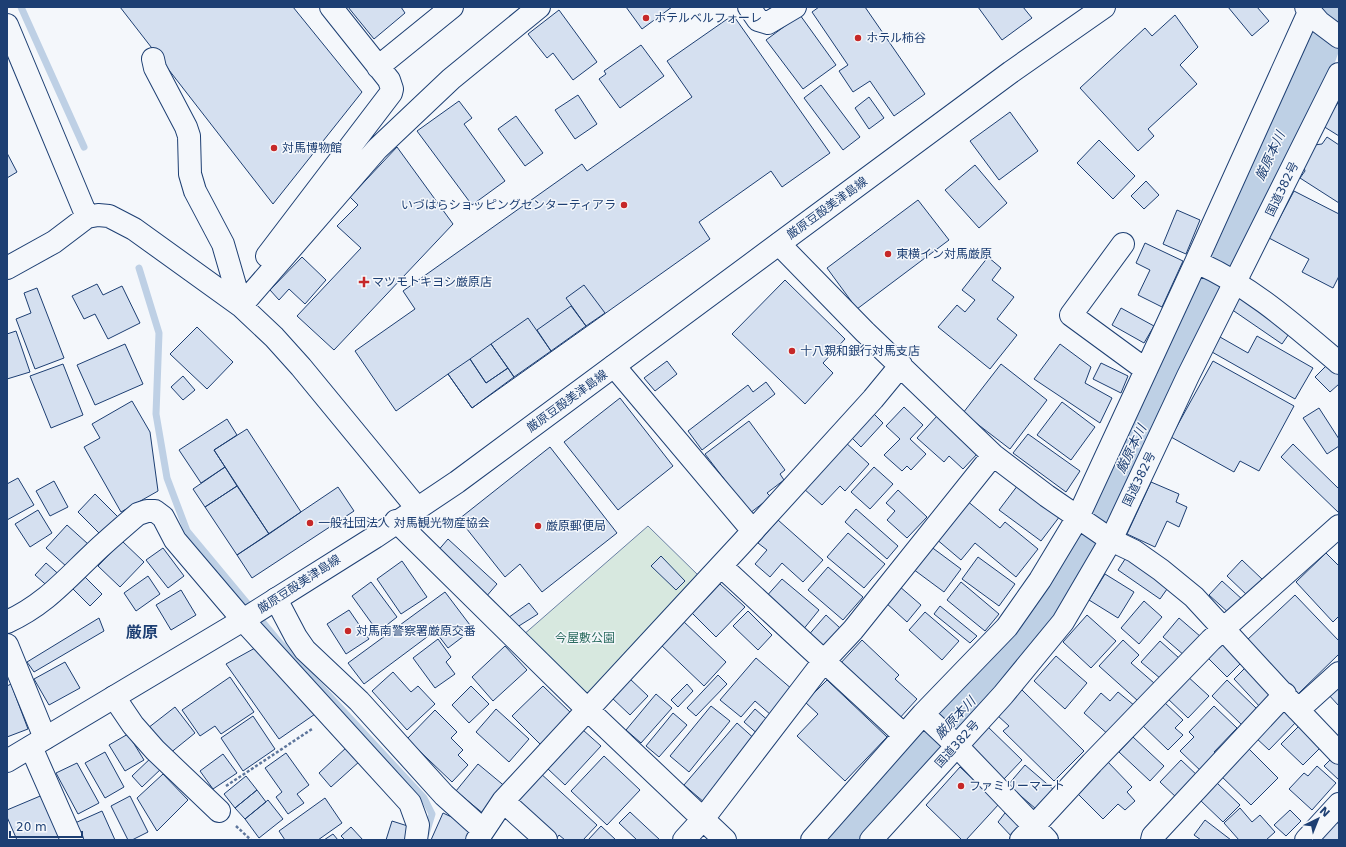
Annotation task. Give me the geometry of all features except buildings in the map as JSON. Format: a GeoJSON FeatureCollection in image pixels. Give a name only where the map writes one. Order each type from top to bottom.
{"type":"FeatureCollection","features":[{"type":"Feature","properties":{"kind":"main road"},"geometry":{"type":"LineString","coordinates":[[241,306],[259,267],[387,100],[392,89],[389,80],[331,7]]}},
{"type":"Feature","properties":{"kind":"main road"},"geometry":{"type":"LineString","coordinates":[[378,67],[452,7]]}},
{"type":"Feature","properties":{"kind":"main road"},"geometry":{"type":"LineString","coordinates":[[241,306],[377,149],[451,79],[539,7]]}},
{"type":"Feature","properties":{"kind":"main road"},"geometry":{"type":"LineString","coordinates":[[749,7],[758,20],[768,23],[795,7]]}},
{"type":"Feature","properties":{"kind":"main road","name":"厳原豆酘美津島線"},"geometry":{"type":"LineString","coordinates":[[7,761],[245,619],[375,537],[396,521],[457,482],[1011,72],[1104,7]]}},
{"type":"Feature","properties":{"kind":"main road"},"geometry":{"type":"LineString","coordinates":[[812,840],[904,735],[926,717],[1007,627],[1082,519],[1146,370],[1199,264],[1311,14],[1339,37]]}},
{"type":"Feature","properties":{"kind":"main road"},"geometry":{"type":"LineString","coordinates":[[7,25],[87,217]]}},
{"type":"Feature","properties":{"kind":"main road"},"geometry":{"type":"LineString","coordinates":[[153,59],[155,68],[186,127],[190,152],[190,174],[195,191],[223,244],[241,306]]}},
{"type":"Feature","properties":{"kind":"main road","name":"国道382号"},"geometry":{"type":"LineString","coordinates":[[871,840],[954,743],[1016,680],[1063,622],[1108,537],[1188,376],[1233,280],[1339,74]]}},
{"type":"Feature","properties":{"kind":"main road"},"geometry":{"type":"LineString","coordinates":[[7,268],[54,242],[87,217],[98,215],[109,216],[134,229],[241,306],[274,337],[301,367],[417,508]]}},
{"type":"Feature","properties":{"kind":"main road"},"geometry":{"type":"LineString","coordinates":[[779,244],[865,332],[993,455],[1108,537],[1134,551],[1161,570],[1194,597],[1225,628],[1339,753]]}},
{"type":"Feature","properties":{"kind":"main road"},"geometry":{"type":"LineString","coordinates":[[1123,244],[1071,315],[1146,370]]}},
{"type":"Feature","properties":{"kind":"main road"},"geometry":{"type":"LineString","coordinates":[[1199,264],[1233,280],[1282,314],[1339,363]]}},
{"type":"Feature","properties":{"kind":"main road"},"geometry":{"type":"LineString","coordinates":[[7,622],[25,613],[50,596],[101,546],[138,514],[147,511],[155,511],[163,517],[175,540],[245,619],[322,686],[359,701],[441,797],[480,835],[503,801],[721,566],[901,365]]}},
{"type":"Feature","properties":{"kind":"main road"},"geometry":{"type":"LineString","coordinates":[[614,366],[753,530]]}},
{"type":"Feature","properties":{"kind":"main road"},"geometry":{"type":"LineString","coordinates":[[684,840],[703,819],[824,662],[853,630],[993,455]]}},
{"type":"Feature","properties":{"kind":"main road"},"geometry":{"type":"LineString","coordinates":[[396,521],[587,709],[725,840]]}},
{"type":"Feature","properties":{"kind":"main road"},"geometry":{"type":"LineString","coordinates":[[926,717],[954,743],[1034,835],[1157,694],[1210,640],[1339,526]]}},
{"type":"Feature","properties":{"kind":"main road"},"geometry":{"type":"LineString","coordinates":[[721,566],[904,735]]}},
{"type":"Feature","properties":{"kind":"main road"},"geometry":{"type":"LineString","coordinates":[[271,602],[305,650],[322,686],[330,716],[417,811],[418,825],[416,840]]}},
{"type":"Feature","properties":{"kind":"main road"},"geometry":{"type":"LineString","coordinates":[[7,644],[38,743],[72,840]]}},
{"type":"Feature","properties":{"kind":"main road"},"geometry":{"type":"LineString","coordinates":[[1152,840],[1153,836],[1292,702],[1339,673]]}},
{"type":"Feature","properties":{"kind":"main road"},"geometry":{"type":"LineString","coordinates":[[114,697],[133,725],[155,750],[212,805]]}},
{"type":"Feature","properties":{"kind":"main road"},"geometry":{"type":"LineString","coordinates":[[417,811],[441,797]]}},
{"type":"Feature","properties":{"kind":"main road"},"geometry":{"type":"LineString","coordinates":[[503,801],[546,840]]}},
{"type":"Feature","properties":{"kind":"main road"},"geometry":{"type":"LineString","coordinates":[[1306,840],[1339,804]]}},
{"type":"Feature","properties":{"kind":"path"},"geometry":{"type":"LineString","coordinates":[[212,805],[271,757],[330,716]]}},
{"type":"Feature","properties":{"kind":"green space","name":"今屋敷公園"},"geometry":{"type":"Polygon","coordinates":[[[648,526],[700,577],[587,698],[522,636],[648,526]]]}},
{"type":"Feature","properties":{"kind":"waterway"},"geometry":{"type":"LineString","coordinates":[[21,7],[84,147]]}},
{"type":"Feature","properties":{"kind":"waterway","name":"厳原本川"},"geometry":{"type":"LineString","coordinates":[[847,840],[887,792],[1015,654],[1052,603],[1087,541],[1168,373],[1277,137],[1304,85],[1323,32],[1336,7]]}},
{"type":"Feature","properties":{"kind":"waterway"},"geometry":{"type":"LineString","coordinates":[[139,268],[159,333],[156,414],[167,478],[187,531],[280,643],[424,798],[432,814],[426,834]]}},
{"type":"Feature","properties":{"kind":"place","name":"ホテルベルフォーレ"},"geometry":{"type":"Point","coordinates":[646,18]}},
{"type":"Feature","properties":{"kind":"place","name":"ホテル柿谷"},"geometry":{"type":"Point","coordinates":[858,38]}},
{"type":"Feature","properties":{"kind":"place","name":"対馬博物館"},"geometry":{"type":"Point","coordinates":[274,148]}},
{"type":"Feature","properties":{"kind":"place","name":"いづはらショッピングセンターティアラ"},"geometry":{"type":"Point","coordinates":[624,205]}},
{"type":"Feature","properties":{"kind":"place","name":"東横イン対馬厳原"},"geometry":{"type":"Point","coordinates":[888,254]}},
{"type":"Feature","properties":{"kind":"place","name":"マツモトキヨシ厳原店"},"geometry":{"type":"Point","coordinates":[364,282]}},
{"type":"Feature","properties":{"kind":"place","name":"十八親和銀行対馬支店"},"geometry":{"type":"Point","coordinates":[792,351]}},
{"type":"Feature","properties":{"kind":"place","name":"一般社団法人 対馬観光物産協会"},"geometry":{"type":"Point","coordinates":[310,523]}},
{"type":"Feature","properties":{"kind":"place","name":"厳原郵便局"},"geometry":{"type":"Point","coordinates":[538,526]}},
{"type":"Feature","properties":{"kind":"place","name":"対馬南警察署厳原交番"},"geometry":{"type":"Point","coordinates":[348,631]}},
{"type":"Feature","properties":{"kind":"place","name":"ファミリーマート"},"geometry":{"type":"Point","coordinates":[961,786]}},
{"type":"Feature","properties":{"kind":"district","name":"厳原"},"geometry":{"type":"Point","coordinates":[142,632]}}]}
